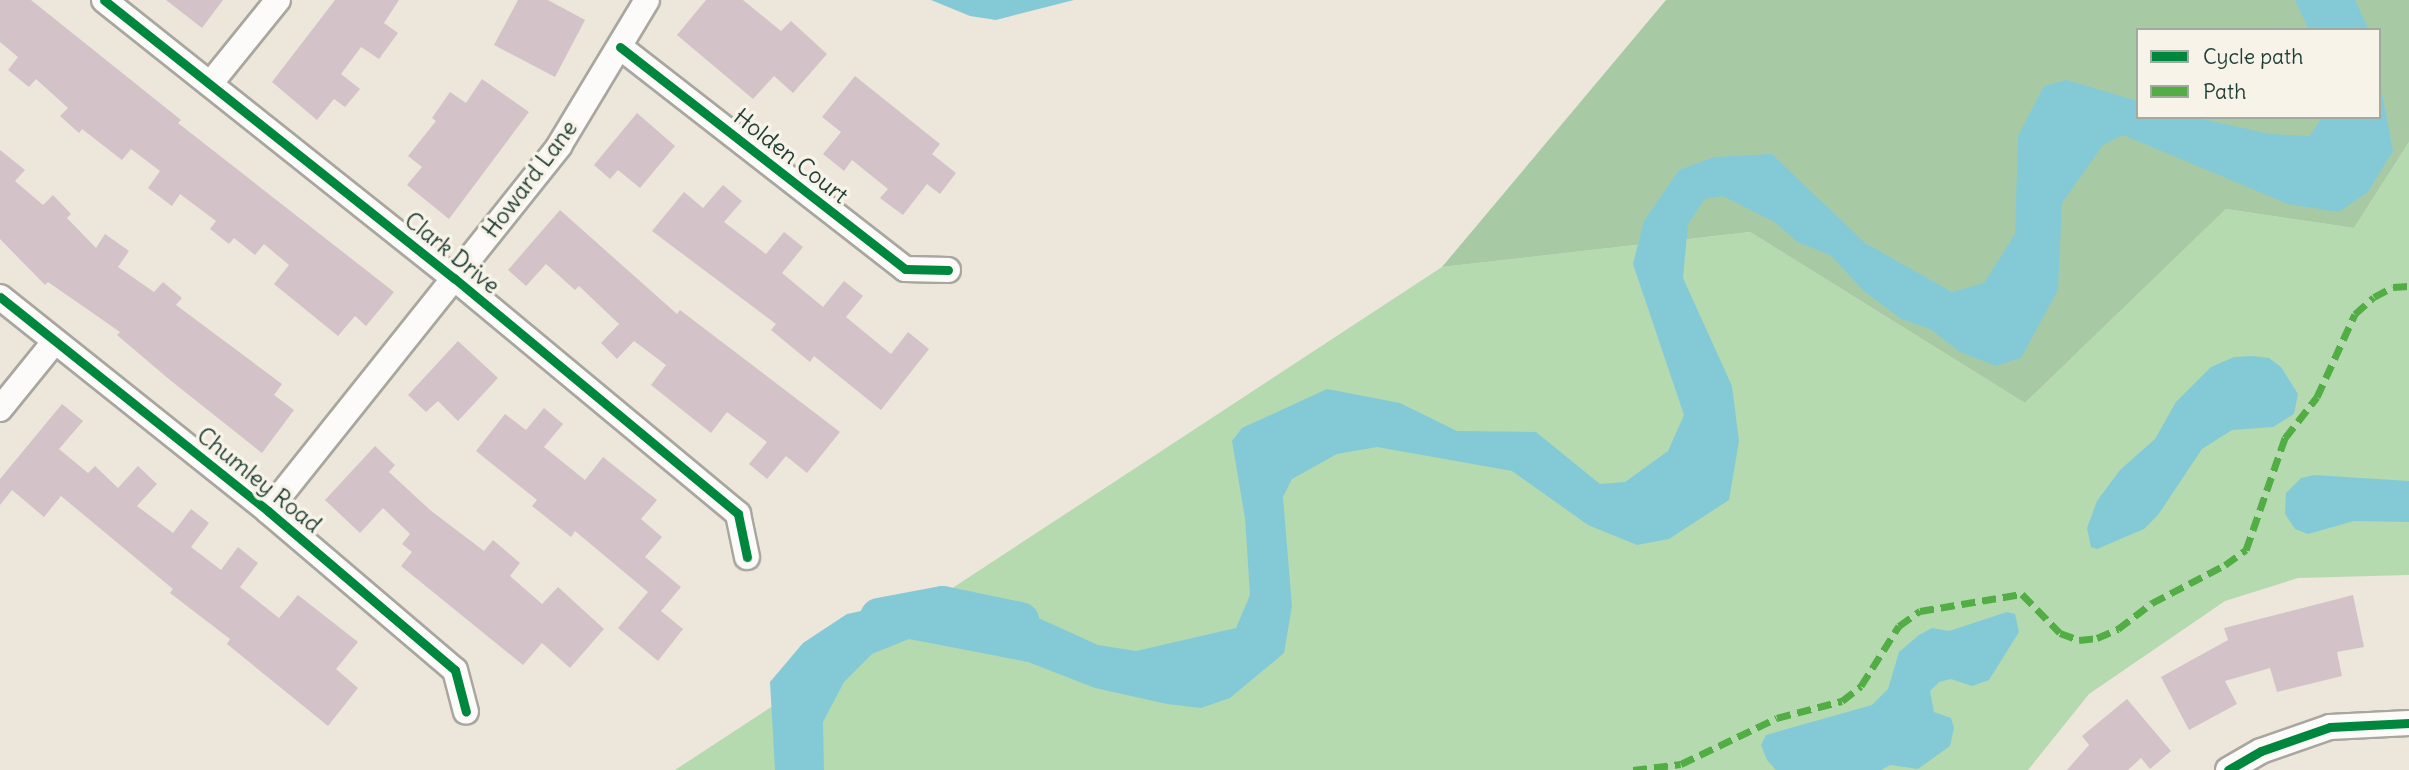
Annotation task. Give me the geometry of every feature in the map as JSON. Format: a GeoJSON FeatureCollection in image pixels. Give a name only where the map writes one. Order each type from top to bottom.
{"type":"FeatureCollection","features":[{"type":"Feature","properties":{"kind":"street","name":"Clark Drive"},"geometry":{"type":"LineString","coordinates":[[104,0],[454,278],[738,514],[747,557]]}},
{"type":"Feature","properties":{"kind":"street"},"geometry":{"type":"LineString","coordinates":[[210,84],[278,0]]}},
{"type":"Feature","properties":{"kind":"street","name":"Howard Lane"},"geometry":{"type":"LineString","coordinates":[[268,511],[559,146],[647,0]]}},
{"type":"Feature","properties":{"kind":"street","name":"Holden Court"},"geometry":{"type":"LineString","coordinates":[[620,47],[905,269],[948,270]]}},
{"type":"Feature","properties":{"kind":"street","name":"Chumley Road"},"geometry":{"type":"LineString","coordinates":[[0,297],[268,511],[456,670],[466,712]]}},
{"type":"Feature","properties":{"kind":"street"},"geometry":{"type":"LineString","coordinates":[[0,410],[55,341]]}},
{"type":"Feature","properties":{"kind":"street"},"geometry":{"type":"LineString","coordinates":[[2228,770],[2261,751],[2330,727],[2409,723]]}},
{"type":"Feature","properties":{"kind":"green space"},"geometry":{"type":"Polygon","coordinates":[[[1666,0],[2409,0],[2409,142],[2354,228],[2226,209],[2025,403],[1750,232],[1442,267],[1666,0]]]}},
{"type":"Feature","properties":{"kind":"green space"},"geometry":{"type":"Polygon","coordinates":[[[2409,142],[2409,575],[2298,578],[2225,601],[2089,694],[2028,770],[675,770],[1442,267],[1750,232],[2025,403],[2226,209],[2354,228],[2409,142]]]}},
{"type":"Feature","properties":{"kind":"water"},"geometry":{"type":"Polygon","coordinates":[[[931,0],[1074,0],[996,20],[970,16],[931,0]]]}},
{"type":"Feature","properties":{"kind":"water"},"geometry":{"type":"Polygon","coordinates":[[[2295,0],[2355,0],[2368,28],[2308,28],[2295,0]]]}},
{"type":"Feature","properties":{"kind":"water"},"geometry":{"type":"Polygon","coordinates":[[[2066,80],[2136,100],[2136,119],[2202,119],[2270,134],[2310,136],[2321,119],[2381,119],[2381,88],[2393,151],[2368,192],[2339,212],[2288,204],[2123,135],[2103,145],[2062,203],[2058,290],[2021,358],[1996,366],[1960,352],[1930,329],[1901,319],[1864,291],[1830,255],[1797,242],[1776,223],[1723,196],[1705,199],[1688,224],[1683,278],[1732,386],[1739,441],[1729,500],[1669,539],[1637,545],[1588,525],[1512,471],[1377,447],[1337,454],[1292,479],[1283,497],[1292,606],[1284,653],[1230,698],[1201,708],[1167,704],[1095,688],[1028,662],[909,639],[872,654],[844,682],[823,722],[824,770],[775,770],[770,682],[803,643],[847,614],[889,605],[1032,615],[1098,645],[1136,651],[1236,628],[1250,595],[1245,518],[1232,441],[1242,428],[1327,389],[1400,403],[1457,431],[1536,432],[1600,484],[1625,482],[1668,451],[1684,415],[1633,264],[1644,221],[1679,170],[1714,157],[1772,154],[1865,243],[1952,292],[1984,283],[2015,234],[2018,136],[2044,86],[2066,80]]]}},
{"type":"Feature","properties":{"kind":"water"},"geometry":{"type":"Polygon","coordinates":[[[2234,357],[2269,358],[2281,367],[2298,394],[2294,414],[2273,427],[2232,430],[2202,449],[2158,515],[2144,529],[2097,549],[2091,547],[2087,528],[2097,501],[2120,470],[2155,439],[2176,402],[2211,367],[2234,357]]]}},
{"type":"Feature","properties":{"kind":"water"},"geometry":{"type":"Polygon","coordinates":[[[2314,475],[2409,481],[2409,522],[2354,521],[2308,534],[2295,529],[2285,514],[2286,493],[2301,478],[2314,475]]]}},
{"type":"Feature","properties":{"kind":"water"},"geometry":{"type":"Polygon","coordinates":[[[2007,612],[2015,614],[2019,632],[1989,680],[1972,686],[1951,679],[1939,682],[1930,691],[1934,712],[1951,718],[1954,728],[1950,746],[1918,769],[1890,765],[1881,770],[1776,770],[1767,760],[1761,745],[1766,735],[1872,705],[1888,689],[1899,652],[1919,635],[1932,628],[1949,631],[2007,612]]]}},
{"type":"Feature","properties":{"kind":"building"},"geometry":{"type":"Polygon","coordinates":[[[0,0],[31,0],[181,120],[178,123],[394,292],[366,326],[355,316],[338,336],[274,284],[289,265],[264,244],[255,255],[234,238],[229,244],[210,229],[216,221],[180,194],[172,206],[148,188],[160,171],[131,149],[122,160],[82,129],[79,133],[60,116],[68,108],[36,79],[29,87],[8,70],[18,57],[0,42],[0,0]]]}},
{"type":"Feature","properties":{"kind":"building"},"geometry":{"type":"Polygon","coordinates":[[[166,0],[223,0],[202,28],[166,0]]]}},
{"type":"Feature","properties":{"kind":"building"},"geometry":{"type":"Polygon","coordinates":[[[335,0],[399,0],[384,23],[398,33],[379,59],[361,47],[341,74],[360,89],[345,107],[334,99],[317,120],[272,82],[335,0]]]}},
{"type":"Feature","properties":{"kind":"building"},"geometry":{"type":"Polygon","coordinates":[[[518,0],[548,0],[585,20],[555,77],[494,45],[518,0]]]}},
{"type":"Feature","properties":{"kind":"building"},"geometry":{"type":"Polygon","coordinates":[[[706,0],[743,0],[781,31],[791,21],[827,54],[793,93],[774,76],[753,99],[677,35],[706,0]]]}},
{"type":"Feature","properties":{"kind":"building"},"geometry":{"type":"Polygon","coordinates":[[[855,76],[940,144],[932,154],[956,173],[940,194],[927,184],[903,215],[880,198],[888,189],[852,160],[844,171],[823,154],[841,132],[822,117],[855,76]]]}},
{"type":"Feature","properties":{"kind":"building"},"geometry":{"type":"Polygon","coordinates":[[[482,79],[529,112],[449,219],[407,185],[422,167],[408,156],[436,121],[432,118],[450,92],[466,103],[482,79]]]}},
{"type":"Feature","properties":{"kind":"building"},"geometry":{"type":"Polygon","coordinates":[[[637,113],[675,146],[640,188],[618,170],[610,179],[594,165],[637,113]]]}},
{"type":"Feature","properties":{"kind":"building"},"geometry":{"type":"Polygon","coordinates":[[[0,150],[25,170],[15,181],[43,205],[53,195],[71,214],[67,218],[96,248],[105,234],[129,251],[118,267],[154,292],[163,282],[182,298],[176,305],[282,384],[274,395],[294,410],[262,453],[117,335],[120,332],[48,282],[45,285],[0,239],[0,150]]]}},
{"type":"Feature","properties":{"kind":"building"},"geometry":{"type":"Polygon","coordinates":[[[723,185],[742,201],[724,222],[766,254],[784,232],[803,247],[782,273],[823,307],[844,281],[863,296],[846,317],[891,354],[908,332],[929,349],[881,410],[814,356],[810,362],[771,330],[776,324],[652,231],[684,192],[703,208],[723,185]]]}},
{"type":"Feature","properties":{"kind":"building"},"geometry":{"type":"Polygon","coordinates":[[[560,210],[677,314],[680,310],[840,432],[807,473],[786,456],[767,479],[749,464],[767,442],[727,412],[711,433],[651,385],[666,365],[634,341],[617,359],[601,343],[619,324],[579,286],[575,290],[546,264],[526,286],[508,270],[560,210]]]}},
{"type":"Feature","properties":{"kind":"building"},"geometry":{"type":"Polygon","coordinates":[[[458,341],[498,378],[458,421],[438,401],[426,412],[408,395],[458,341]]]}},
{"type":"Feature","properties":{"kind":"building"},"geometry":{"type":"Polygon","coordinates":[[[62,404],[83,421],[59,449],[88,473],[95,466],[118,488],[138,466],[157,484],[137,506],[173,533],[191,509],[209,523],[191,547],[221,570],[238,547],[258,563],[240,587],[279,618],[298,595],[358,642],[336,669],[358,688],[328,726],[227,644],[230,639],[170,593],[173,589],[61,496],[44,517],[12,490],[0,505],[0,479],[62,404]]]}},
{"type":"Feature","properties":{"kind":"building"},"geometry":{"type":"Polygon","coordinates":[[[544,408],[563,424],[544,447],[585,480],[603,457],[657,500],[641,519],[662,537],[645,557],[681,587],[661,611],[683,629],[658,661],[618,628],[648,592],[575,531],[571,537],[532,506],[537,500],[476,451],[505,414],[526,430],[544,408]]]}},
{"type":"Feature","properties":{"kind":"building"},"geometry":{"type":"Polygon","coordinates":[[[375,446],[395,465],[389,472],[430,510],[484,551],[493,540],[520,563],[510,576],[542,604],[558,587],[604,629],[570,668],[542,643],[523,665],[401,566],[412,552],[402,544],[410,534],[383,508],[360,533],[325,500],[375,446]]]}},
{"type":"Feature","properties":{"kind":"building"},"geometry":{"type":"Polygon","coordinates":[[[2353,595],[2364,647],[2337,652],[2342,676],[2277,692],[2270,668],[2225,681],[2237,704],[2189,730],[2161,677],[2228,640],[2224,628],[2353,595]]]}},
{"type":"Feature","properties":{"kind":"building"},"geometry":{"type":"Polygon","coordinates":[[[2127,699],[2171,751],[2150,769],[2141,758],[2128,770],[2067,770],[2089,745],[2082,736],[2127,699]]]}},
{"type":"Feature","properties":{"kind":"waterway"},"geometry":{"type":"LineString","coordinates":[[879,617],[943,605],[1020,621]]}},
{"type":"Feature","properties":{"kind":"marked path"},"geometry":{"type":"LineString","coordinates":[[1633,770],[1681,764],[1777,718],[1842,701],[1861,686],[1899,626],[1920,611],[2022,594],[2060,633],[2079,640],[2097,638],[2118,629],[2152,603],[2225,565],[2246,550],[2285,438],[2317,397],[2355,314],[2374,297],[2393,287],[2409,286]]}},
{"type":"Feature","properties":{"kind":"cycle path"},"geometry":{"type":"LineString","coordinates":[[104,0],[454,278],[738,514],[747,557]]}},
{"type":"Feature","properties":{"kind":"cycle path"},"geometry":{"type":"LineString","coordinates":[[620,47],[905,269],[948,270]]}},
{"type":"Feature","properties":{"kind":"cycle path"},"geometry":{"type":"LineString","coordinates":[[0,297],[268,511],[455,670],[466,712]]}},
{"type":"Feature","properties":{"kind":"cycle path"},"geometry":{"type":"LineString","coordinates":[[2228,770],[2261,751],[2330,727],[2409,723]]}}]}
